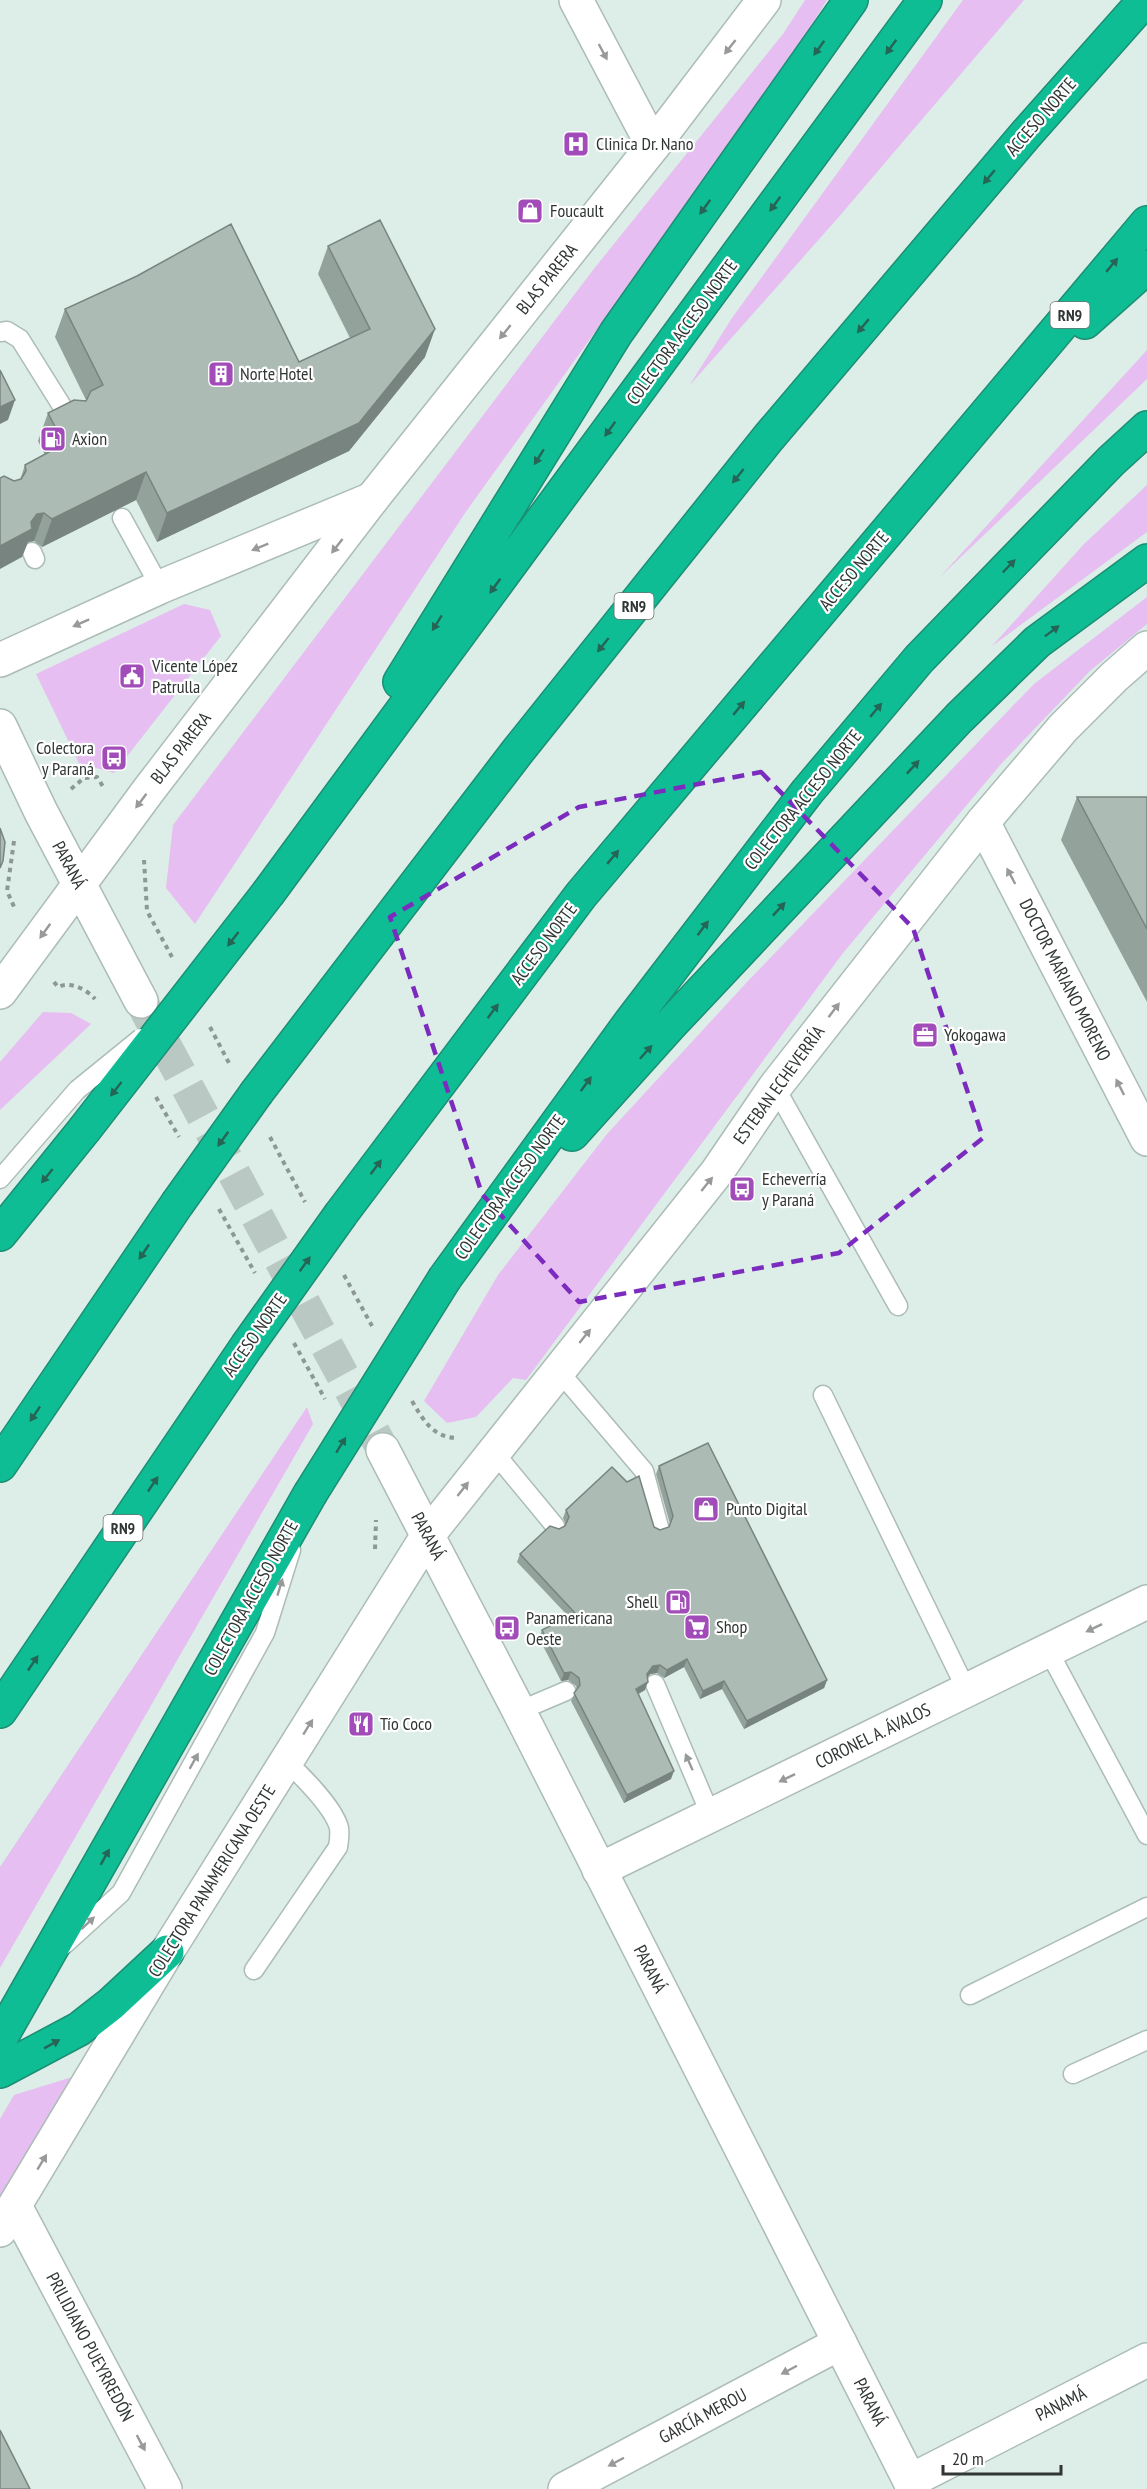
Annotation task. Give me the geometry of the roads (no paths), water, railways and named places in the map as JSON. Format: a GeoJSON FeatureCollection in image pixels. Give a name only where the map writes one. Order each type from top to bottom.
{"type":"FeatureCollection","features":[{"type":"Feature","properties":{"kind":"highway"},"geometry":{"type":"LineString","coordinates":[[272,889],[616,333],[851,0]]}},
{"type":"Feature","properties":{"kind":"highway","name":"COLECTORA ACCESO NORTE"},"geometry":{"type":"LineString","coordinates":[[0,1234],[272,889],[926,0]]}},
{"type":"Feature","properties":{"kind":"highway"},"geometry":{"type":"LineString","coordinates":[[1027,133],[1120,0]]}},
{"type":"Feature","properties":{"kind":"highway","name":"ACCESO NORTE"},"geometry":{"type":"LineString","coordinates":[[0,1465],[177,1204],[257,1092],[517,752],[769,437],[1027,133],[1145,0]]}},
{"type":"Feature","properties":{"kind":"highway","name":"ACCESO NORTE"},"geometry":{"type":"LineString","coordinates":[[0,1711],[247,1346],[341,1214],[581,895],[1147,223]]}},
{"type":"Feature","properties":{"kind":"highway"},"geometry":{"type":"LineString","coordinates":[[993,406],[1147,267]]}},
{"type":"Feature","properties":{"kind":"highway","name":"COLECTORA ACCESO NORTE"},"geometry":{"type":"LineString","coordinates":[[0,2038],[309,1496],[449,1272],[630,1023],[807,792],[919,659],[1111,461],[1147,428]]}},
{"type":"Feature","properties":{"kind":"highway"},"geometry":{"type":"LineString","coordinates":[[449,1272],[670,1025],[959,718],[1037,642],[1147,561]]}},
{"type":"Feature","properties":{"kind":"highway"},"geometry":{"type":"LineString","coordinates":[[0,2071],[79,2029],[111,2004],[167,1952]]}},
{"type":"Feature","properties":{"kind":"street"},"geometry":{"type":"LineString","coordinates":[[576,0],[653,146]]}},
{"type":"Feature","properties":{"kind":"street","name":"BLAS PARERA"},"geometry":{"type":"LineString","coordinates":[[0,992],[125,822],[372,500],[653,146],[764,0]]}},
{"type":"Feature","properties":{"kind":"street","name":"BLAS PARERA"},"geometry":{"type":"LineString","coordinates":[[0,660],[160,587],[372,500]]}},
{"type":"Feature","properties":{"kind":"street","name":"ESTEBAN ECHEVERRÍA"},"geometry":{"type":"LineString","coordinates":[[428,1535],[717,1172],[775,1087],[983,822],[1063,728],[1147,648]]}},
{"type":"Feature","properties":{"kind":"street","name":"PARANÁ"},"geometry":{"type":"LineString","coordinates":[[0,726],[41,812],[141,1001]]}},
{"type":"Feature","properties":{"kind":"street","name":"DOCTOR MARIANO MORENO"},"geometry":{"type":"LineString","coordinates":[[983,822],[1147,1139]]}},
{"type":"Feature","properties":{"kind":"street","name":"PARANÁ"},"geometry":{"type":"LineString","coordinates":[[383,1450],[519,1711],[912,2485]]}},
{"type":"Feature","properties":{"kind":"street","name":"COLECTORA PANAMERICANA OESTE"},"geometry":{"type":"LineString","coordinates":[[8,2218],[167,1952],[428,1535]]}},
{"type":"Feature","properties":{"kind":"street","name":"CORONEL A. ÁVALOS"},"geometry":{"type":"LineString","coordinates":[[599,1870],[1147,1602]]}},
{"type":"Feature","properties":{"kind":"street","name":"PRILIDIANO PUEYRREDÓN"},"geometry":{"type":"LineString","coordinates":[[8,2218],[165,2489]]}},
{"type":"Feature","properties":{"kind":"street","name":"GARCÍA MEROU"},"geometry":{"type":"LineString","coordinates":[[565,2489],[840,2343]]}},
{"type":"Feature","properties":{"kind":"street","name":"PANAMÁ"},"geometry":{"type":"LineString","coordinates":[[912,2485],[1147,2360]]}},
{"type":"Feature","properties":{"kind":"lane"},"geometry":{"type":"LineString","coordinates":[[0,332],[7,331],[20,339],[70,419]]}},
{"type":"Feature","properties":{"kind":"lane"},"geometry":{"type":"LineString","coordinates":[[122,518],[160,587]]}},
{"type":"Feature","properties":{"kind":"lane"},"geometry":{"type":"LineString","coordinates":[[0,1179],[77,1090],[178,1009]]}},
{"type":"Feature","properties":{"kind":"lane"},"geometry":{"type":"LineString","coordinates":[[775,1087],[898,1306]]}},
{"type":"Feature","properties":{"kind":"lane"},"geometry":{"type":"LineString","coordinates":[[558,1370],[644,1471],[659,1527]]}},
{"type":"Feature","properties":{"kind":"lane"},"geometry":{"type":"LineString","coordinates":[[823,1395],[967,1690]]}},
{"type":"Feature","properties":{"kind":"lane"},"geometry":{"type":"LineString","coordinates":[[488,1457],[555,1526]]}},
{"type":"Feature","properties":{"kind":"lane"},"geometry":{"type":"LineString","coordinates":[[1048,1650],[1147,1835]]}},
{"type":"Feature","properties":{"kind":"lane"},"geometry":{"type":"LineString","coordinates":[[655,1684],[711,1816]]}},
{"type":"Feature","properties":{"kind":"lane"},"geometry":{"type":"LineString","coordinates":[[519,1711],[566,1691]]}},
{"type":"Feature","properties":{"kind":"lane"},"geometry":{"type":"LineString","coordinates":[[254,1970],[338,1847],[339,1827],[317,1792],[287,1762]]}},
{"type":"Feature","properties":{"kind":"lane"},"geometry":{"type":"LineString","coordinates":[[970,1995],[1147,1907]]}},
{"type":"Feature","properties":{"kind":"lane"},"geometry":{"type":"LineString","coordinates":[[1073,2074],[1147,2040]]}},
{"type":"Feature","properties":{"kind":"tunnel"},"geometry":{"type":"LineString","coordinates":[[141,1001],[383,1450]]}},
{"type":"Feature","properties":{"kind":"place","name":"Clinica Dr. Nano"},"geometry":{"type":"Point","coordinates":[576,144]}},
{"type":"Feature","properties":{"kind":"place","name":"Foucault"},"geometry":{"type":"Point","coordinates":[530,211]}},
{"type":"Feature","properties":{"kind":"place","name":"Norte Hotel"},"geometry":{"type":"Point","coordinates":[221,374]}},
{"type":"Feature","properties":{"kind":"place","name":"Axion"},"geometry":{"type":"Point","coordinates":[53,439]}},
{"type":"Feature","properties":{"kind":"place","name":"Vicente López Patrulla"},"geometry":{"type":"Point","coordinates":[132,676]}},
{"type":"Feature","properties":{"kind":"place","name":"Colectora y Paraná"},"geometry":{"type":"Point","coordinates":[114,758]}},
{"type":"Feature","properties":{"kind":"place","name":"Yokogawa"},"geometry":{"type":"Point","coordinates":[925,1035]}},
{"type":"Feature","properties":{"kind":"place","name":"Echeverría y Paraná"},"geometry":{"type":"Point","coordinates":[742,1189]}},
{"type":"Feature","properties":{"kind":"place","name":"Punto Digital"},"geometry":{"type":"Point","coordinates":[706,1509]}},
{"type":"Feature","properties":{"kind":"place","name":"Shell"},"geometry":{"type":"Point","coordinates":[678,1602]}},
{"type":"Feature","properties":{"kind":"place","name":"Shop"},"geometry":{"type":"Point","coordinates":[697,1627]}},
{"type":"Feature","properties":{"kind":"place","name":"Panamericana Oeste"},"geometry":{"type":"Point","coordinates":[507,1628]}},
{"type":"Feature","properties":{"kind":"place","name":"Tío Coco"},"geometry":{"type":"Point","coordinates":[361,1724]}}]}
